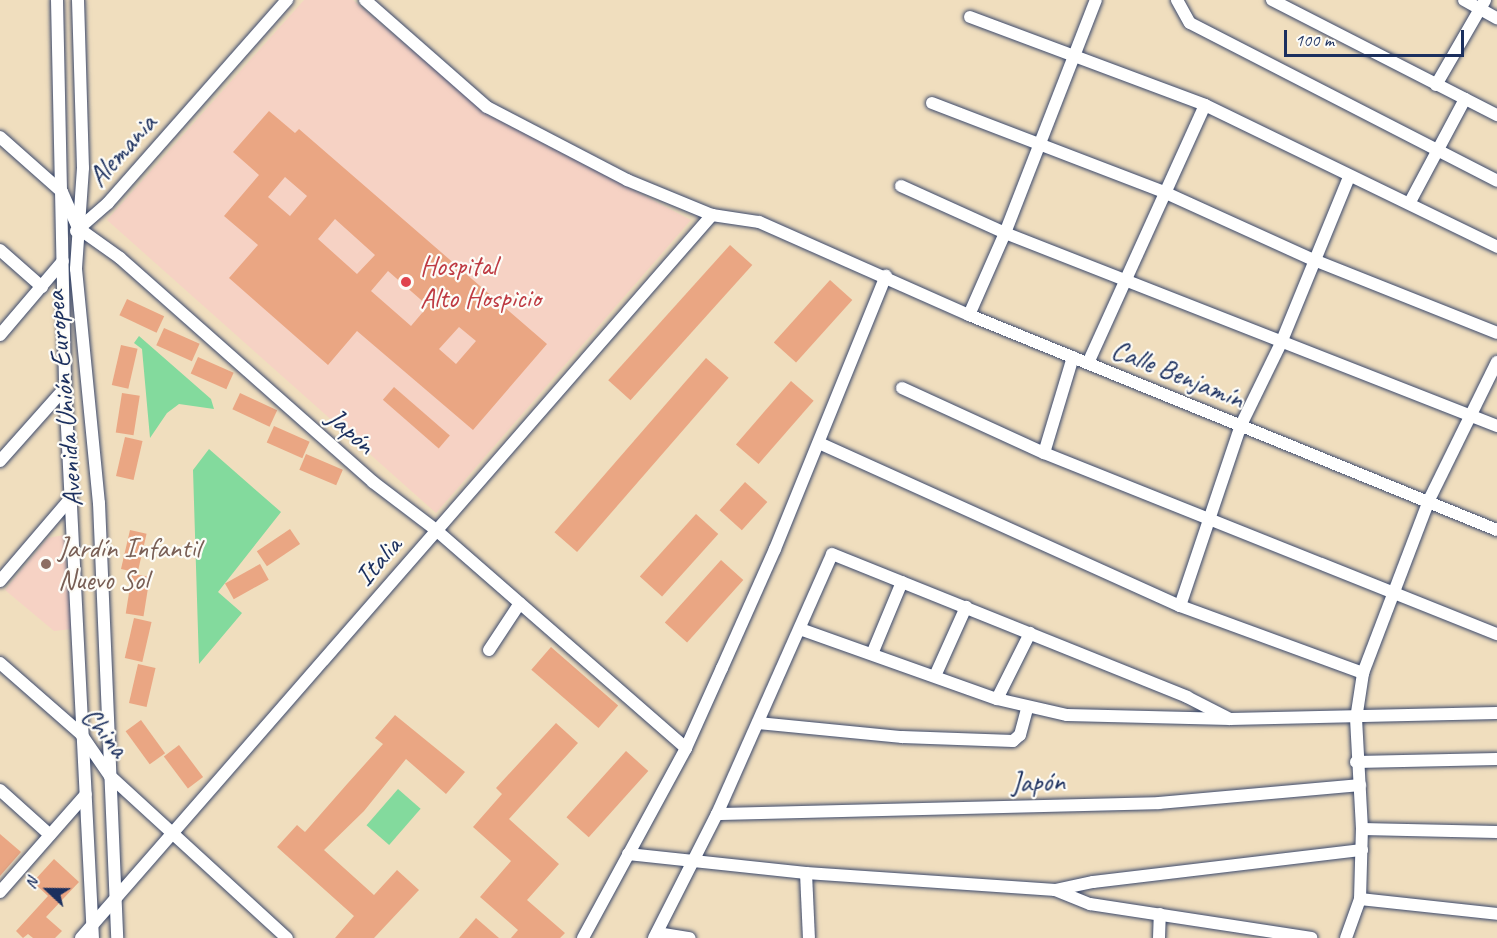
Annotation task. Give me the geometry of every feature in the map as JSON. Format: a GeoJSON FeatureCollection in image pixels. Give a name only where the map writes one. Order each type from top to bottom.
{"type":"FeatureCollection","features":[{"type":"Feature","properties":{"kind":"street","name":"Avenida Unión Europea"},"geometry":{"type":"LineString","coordinates":[[57,0],[65,388],[93,938]]}},
{"type":"Feature","properties":{"kind":"street","name":"Avenida Unión Europea"},"geometry":{"type":"LineString","coordinates":[[78,0],[83,168],[76,269],[99,503],[117,938]]}},
{"type":"Feature","properties":{"kind":"street","name":"Alemania"},"geometry":{"type":"LineString","coordinates":[[0,335],[62,264],[78,228],[108,203],[287,0]]}},
{"type":"Feature","properties":{"kind":"street","name":"Calle Benjamín"},"geometry":{"type":"LineString","coordinates":[[365,0],[487,107],[627,180],[712,215],[759,222],[886,276],[969,315],[1429,500],[1497,530]]}},
{"type":"Feature","properties":{"kind":"street"},"geometry":{"type":"LineString","coordinates":[[969,315],[1005,233],[1096,0]]}},
{"type":"Feature","properties":{"kind":"street"},"geometry":{"type":"LineString","coordinates":[[1177,0],[1190,23],[1497,181]]}},
{"type":"Feature","properties":{"kind":"street"},"geometry":{"type":"LineString","coordinates":[[1272,0],[1497,115]]}},
{"type":"Feature","properties":{"kind":"street"},"geometry":{"type":"LineString","coordinates":[[1464,0],[1482,4],[1497,18]]}},
{"type":"Feature","properties":{"kind":"street"},"geometry":{"type":"LineString","coordinates":[[1436,85],[1482,4]]}},
{"type":"Feature","properties":{"kind":"street"},"geometry":{"type":"LineString","coordinates":[[970,16],[1205,105],[1349,177],[1410,202],[1497,248]]}},
{"type":"Feature","properties":{"kind":"street"},"geometry":{"type":"LineString","coordinates":[[1410,202],[1465,99]]}},
{"type":"Feature","properties":{"kind":"street"},"geometry":{"type":"LineString","coordinates":[[932,103],[1039,142],[1166,193],[1314,260],[1497,333]]}},
{"type":"Feature","properties":{"kind":"street"},"geometry":{"type":"LineString","coordinates":[[1088,363],[1205,105]]}},
{"type":"Feature","properties":{"kind":"street"},"geometry":{"type":"LineString","coordinates":[[0,137],[62,192],[78,228]]}},
{"type":"Feature","properties":{"kind":"street"},"geometry":{"type":"LineString","coordinates":[[1180,606],[1241,425],[1281,343],[1349,177]]}},
{"type":"Feature","properties":{"kind":"street"},"geometry":{"type":"LineString","coordinates":[[901,186],[1005,233],[1497,426]]}},
{"type":"Feature","properties":{"kind":"street","name":"Italia"},"geometry":{"type":"LineString","coordinates":[[81,938],[712,215]]}},
{"type":"Feature","properties":{"kind":"street","name":"Japón"},"geometry":{"type":"LineString","coordinates":[[78,228],[120,258],[373,482],[436,530],[686,748]]}},
{"type":"Feature","properties":{"kind":"street"},"geometry":{"type":"LineString","coordinates":[[0,250],[42,287]]}},
{"type":"Feature","properties":{"kind":"street"},"geometry":{"type":"LineString","coordinates":[[583,938],[686,748],[819,444],[886,276]]}},
{"type":"Feature","properties":{"kind":"street"},"geometry":{"type":"LineString","coordinates":[[1044,453],[1073,357]]}},
{"type":"Feature","properties":{"kind":"street"},"geometry":{"type":"LineString","coordinates":[[1346,938],[1360,899],[1362,829],[1356,762],[1356,719],[1363,673],[1429,500],[1497,362]]}},
{"type":"Feature","properties":{"kind":"street"},"geometry":{"type":"LineString","coordinates":[[0,461],[65,388]]}},
{"type":"Feature","properties":{"kind":"street"},"geometry":{"type":"LineString","coordinates":[[902,388],[1044,453],[1497,634]]}},
{"type":"Feature","properties":{"kind":"street"},"geometry":{"type":"LineString","coordinates":[[819,444],[1180,606],[1363,673]]}},
{"type":"Feature","properties":{"kind":"street"},"geometry":{"type":"LineString","coordinates":[[0,581],[71,498]]}},
{"type":"Feature","properties":{"kind":"street"},"geometry":{"type":"LineString","coordinates":[[690,938],[655,936],[717,814],[832,554],[1187,698],[1230,719]]}},
{"type":"Feature","properties":{"kind":"street"},"geometry":{"type":"LineString","coordinates":[[872,654],[902,582]]}},
{"type":"Feature","properties":{"kind":"street"},"geometry":{"type":"LineString","coordinates":[[489,650],[520,603]]}},
{"type":"Feature","properties":{"kind":"street"},"geometry":{"type":"LineString","coordinates":[[935,676],[966,607]]}},
{"type":"Feature","properties":{"kind":"street"},"geometry":{"type":"LineString","coordinates":[[800,629],[997,699],[1027,708],[1067,714],[1230,719],[1356,719],[1497,713]]}},
{"type":"Feature","properties":{"kind":"street"},"geometry":{"type":"LineString","coordinates":[[997,699],[1030,633]]}},
{"type":"Feature","properties":{"kind":"street","name":"China"},"geometry":{"type":"LineString","coordinates":[[0,663],[81,734],[110,776],[171,835],[287,938]]}},
{"type":"Feature","properties":{"kind":"street"},"geometry":{"type":"LineString","coordinates":[[758,723],[891,736],[1013,741],[1021,733],[1027,708]]}},
{"type":"Feature","properties":{"kind":"street"},"geometry":{"type":"LineString","coordinates":[[1356,762],[1497,759]]}},
{"type":"Feature","properties":{"kind":"street","name":"Japón"},"geometry":{"type":"LineString","coordinates":[[717,814],[1159,803],[1359,785]]}},
{"type":"Feature","properties":{"kind":"street"},"geometry":{"type":"LineString","coordinates":[[0,790],[50,835]]}},
{"type":"Feature","properties":{"kind":"street"},"geometry":{"type":"LineString","coordinates":[[0,892],[86,794]]}},
{"type":"Feature","properties":{"kind":"street"},"geometry":{"type":"LineString","coordinates":[[1362,829],[1497,832]]}},
{"type":"Feature","properties":{"kind":"street"},"geometry":{"type":"LineString","coordinates":[[628,854],[693,863],[806,873],[1055,890],[1093,882],[1362,850]]}},
{"type":"Feature","properties":{"kind":"street"},"geometry":{"type":"LineString","coordinates":[[806,873],[809,938]]}},
{"type":"Feature","properties":{"kind":"street"},"geometry":{"type":"LineString","coordinates":[[1055,890],[1090,904],[1311,938]]}},
{"type":"Feature","properties":{"kind":"street"},"geometry":{"type":"LineString","coordinates":[[1360,899],[1497,914]]}},
{"type":"Feature","properties":{"kind":"street"},"geometry":{"type":"LineString","coordinates":[[1159,938],[1160,914]]}},
{"type":"Feature","properties":{"kind":"shaded area","name":"Hospital Alto Hospicio"},"geometry":{"type":"Polygon","coordinates":[[[304,0],[353,0],[488,115],[691,220],[436,513],[107,220],[304,0]]]}},
{"type":"Feature","properties":{"kind":"shaded area","name":"Jardín Infantil Nuevo Sol"},"geometry":{"type":"Polygon","coordinates":[[[64,535],[71,629],[54,631],[5,590],[48,538],[64,535]]]}},
{"type":"Feature","properties":{"kind":"green space"},"geometry":{"type":"Polygon","coordinates":[[[139,336],[211,399],[214,409],[179,404],[167,413],[150,438],[142,349],[134,343],[139,336]]]}},
{"type":"Feature","properties":{"kind":"green space"},"geometry":{"type":"Polygon","coordinates":[[[209,449],[281,512],[218,592],[242,613],[199,664],[193,470],[209,449]]]}},
{"type":"Feature","properties":{"kind":"green space"},"geometry":{"type":"Polygon","coordinates":[[[398,789],[421,809],[389,845],[367,825],[398,789]]]}},
{"type":"Feature","properties":{"kind":"building"},"geometry":{"type":"Polygon","coordinates":[[[269,111],[295,133],[299,129],[547,344],[473,430],[357,331],[328,365],[229,278],[258,245],[224,216],[259,175],[233,152],[269,111]],[[285,177],[268,197],[290,216],[307,196],[285,177]],[[335,219],[318,239],[357,274],[375,255],[335,219]],[[388,271],[371,291],[411,326],[428,306],[388,271]],[[459,327],[439,349],[456,364],[476,341],[459,327]]]}},
{"type":"Feature","properties":{"kind":"building"},"geometry":{"type":"Polygon","coordinates":[[[730,245],[752,265],[631,400],[608,380],[730,245]]]}},
{"type":"Feature","properties":{"kind":"building"},"geometry":{"type":"Polygon","coordinates":[[[830,280],[852,300],[796,362],[774,342],[830,280]]]}},
{"type":"Feature","properties":{"kind":"building"},"geometry":{"type":"Polygon","coordinates":[[[127,299],[164,316],[157,333],[119,315],[127,299]]]}},
{"type":"Feature","properties":{"kind":"building"},"geometry":{"type":"Polygon","coordinates":[[[164,328],[200,344],[192,361],[156,345],[164,328]]]}},
{"type":"Feature","properties":{"kind":"building"},"geometry":{"type":"Polygon","coordinates":[[[121,345],[138,349],[128,389],[112,385],[121,345]]]}},
{"type":"Feature","properties":{"kind":"building"},"geometry":{"type":"Polygon","coordinates":[[[198,357],[234,373],[226,389],[191,373],[198,357]]]}},
{"type":"Feature","properties":{"kind":"building"},"geometry":{"type":"Polygon","coordinates":[[[706,358],[729,378],[577,552],[554,532],[706,358]]]}},
{"type":"Feature","properties":{"kind":"building"},"geometry":{"type":"Polygon","coordinates":[[[791,381],[814,401],[759,464],[736,444],[791,381]]]}},
{"type":"Feature","properties":{"kind":"building"},"geometry":{"type":"Polygon","coordinates":[[[394,387],[450,436],[439,448],[383,400],[394,387]]]}},
{"type":"Feature","properties":{"kind":"building"},"geometry":{"type":"Polygon","coordinates":[[[122,393],[140,396],[134,435],[116,433],[122,393]]]}},
{"type":"Feature","properties":{"kind":"building"},"geometry":{"type":"Polygon","coordinates":[[[240,393],[277,410],[270,427],[232,409],[240,393]]]}},
{"type":"Feature","properties":{"kind":"building"},"geometry":{"type":"Polygon","coordinates":[[[274,426],[310,442],[302,458],[267,442],[274,426]]]}},
{"type":"Feature","properties":{"kind":"building"},"geometry":{"type":"Polygon","coordinates":[[[125,437],[143,441],[134,480],[116,476],[125,437]]]}},
{"type":"Feature","properties":{"kind":"building"},"geometry":{"type":"Polygon","coordinates":[[[306,454],[343,470],[336,485],[299,470],[306,454]]]}},
{"type":"Feature","properties":{"kind":"building"},"geometry":{"type":"Polygon","coordinates":[[[745,482],[767,502],[742,530],[720,510],[745,482]]]}},
{"type":"Feature","properties":{"kind":"building"},"geometry":{"type":"Polygon","coordinates":[[[696,514],[718,534],[662,596],[640,576],[696,514]]]}},
{"type":"Feature","properties":{"kind":"building"},"geometry":{"type":"Polygon","coordinates":[[[290,529],[300,544],[267,566],[257,551],[290,529]]]}},
{"type":"Feature","properties":{"kind":"building"},"geometry":{"type":"Polygon","coordinates":[[[130,530],[147,534],[138,573],[121,569],[130,530]]]}},
{"type":"Feature","properties":{"kind":"building"},"geometry":{"type":"Polygon","coordinates":[[[721,560],[743,580],[687,642],[665,622],[721,560]]]}},
{"type":"Feature","properties":{"kind":"building"},"geometry":{"type":"Polygon","coordinates":[[[260,564],[269,580],[234,599],[225,583],[260,564]]]}},
{"type":"Feature","properties":{"kind":"building"},"geometry":{"type":"Polygon","coordinates":[[[132,574],[150,577],[144,616],[126,614],[132,574]]]}},
{"type":"Feature","properties":{"kind":"building"},"geometry":{"type":"Polygon","coordinates":[[[134,618],[152,622],[142,662],[125,658],[134,618]]]}},
{"type":"Feature","properties":{"kind":"building"},"geometry":{"type":"Polygon","coordinates":[[[551,647],[618,705],[598,728],[531,670],[551,647]]]}},
{"type":"Feature","properties":{"kind":"building"},"geometry":{"type":"Polygon","coordinates":[[[138,664],[156,668],[147,707],[129,703],[138,664]]]}},
{"type":"Feature","properties":{"kind":"building"},"geometry":{"type":"Polygon","coordinates":[[[395,715],[465,772],[446,794],[406,759],[364,811],[324,850],[374,895],[397,870],[419,890],[374,938],[335,938],[354,916],[277,847],[297,825],[305,832],[383,744],[375,738],[395,715]]]}},
{"type":"Feature","properties":{"kind":"building"},"geometry":{"type":"Polygon","coordinates":[[[141,720],[165,753],[150,764],[126,731],[141,720]]]}},
{"type":"Feature","properties":{"kind":"building"},"geometry":{"type":"Polygon","coordinates":[[[556,723],[578,743],[509,819],[559,864],[527,900],[565,933],[560,938],[511,938],[518,930],[480,897],[511,861],[473,827],[502,794],[496,788],[556,723]]]}},
{"type":"Feature","properties":{"kind":"building"},"geometry":{"type":"Polygon","coordinates":[[[179,745],[203,777],[188,788],[164,756],[179,745]]]}},
{"type":"Feature","properties":{"kind":"building"},"geometry":{"type":"Polygon","coordinates":[[[626,751],[648,771],[589,837],[566,817],[626,751]]]}},
{"type":"Feature","properties":{"kind":"building"},"geometry":{"type":"Polygon","coordinates":[[[0,834],[21,852],[0,876],[0,834]]]}},
{"type":"Feature","properties":{"kind":"building"},"geometry":{"type":"Polygon","coordinates":[[[54,859],[79,882],[46,917],[62,931],[55,938],[33,938],[28,934],[23,938],[16,931],[48,896],[33,882],[54,859]]]}},
{"type":"Feature","properties":{"kind":"building"},"geometry":{"type":"Polygon","coordinates":[[[476,918],[499,938],[459,938],[476,918]]]}},
{"type":"Feature","properties":{"kind":"place","name":"Hospital Alto Hospicio"},"geometry":{"type":"Point","coordinates":[406,282]}},
{"type":"Feature","properties":{"kind":"place","name":"Jardín Infantil Nuevo Sol"},"geometry":{"type":"Point","coordinates":[46,564]}}]}
